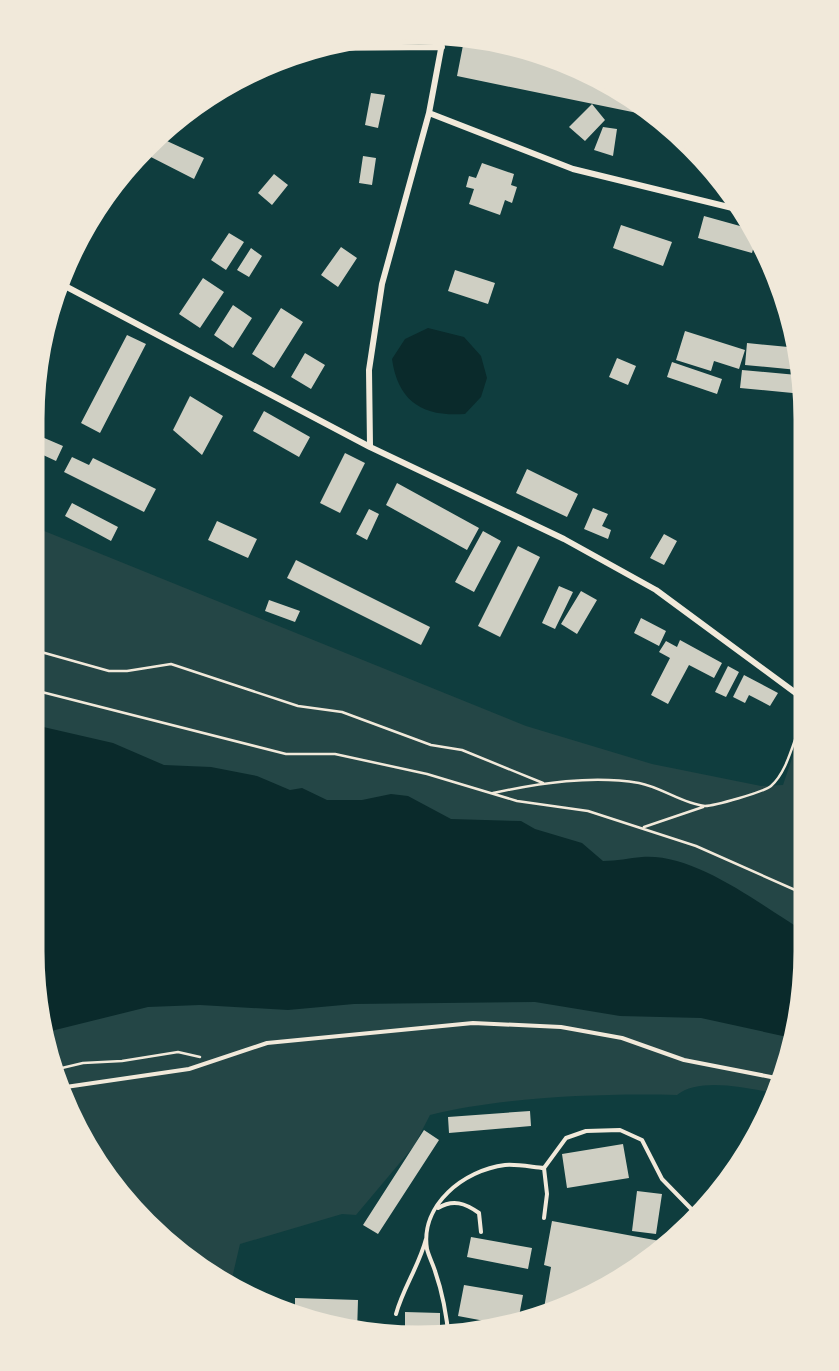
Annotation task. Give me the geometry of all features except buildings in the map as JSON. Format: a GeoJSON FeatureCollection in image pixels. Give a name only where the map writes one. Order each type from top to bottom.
{"type":"FeatureCollection","features":[{"type":"Feature","properties":{"kind":"street"},"geometry":{"type":"LineString","coordinates":[[370,448],[369,370],[382,284],[429,113],[443,43]]}},
{"type":"Feature","properties":{"kind":"street"},"geometry":{"type":"LineString","coordinates":[[360,48],[442,47]]}},
{"type":"Feature","properties":{"kind":"street"},"geometry":{"type":"LineString","coordinates":[[429,113],[573,169],[731,208]]}},
{"type":"Feature","properties":{"kind":"street"},"geometry":{"type":"LineString","coordinates":[[67,287],[370,448],[564,539],[656,590],[796,694]]}},
{"type":"Feature","properties":{"kind":"lane"},"geometry":{"type":"LineString","coordinates":[[68,1086],[190,1070],[268,1043],[472,1023],[562,1027],[622,1038],[684,1060],[774,1078]]}},
{"type":"Feature","properties":{"kind":"lane"},"geometry":{"type":"LineString","coordinates":[[544,1218],[544,1168],[566,1138],[586,1131],[620,1130],[642,1140],[662,1179],[693,1211]]}},
{"type":"Feature","properties":{"kind":"lane"},"geometry":{"type":"LineString","coordinates":[[396,1314],[400,1297],[419,1264],[434,1210],[446,1192],[463,1180],[504,1165],[544,1168]]}},
{"type":"Feature","properties":{"kind":"lane"},"geometry":{"type":"LineString","coordinates":[[434,1210],[448,1202],[468,1205],[479,1213],[481,1232]]}},
{"type":"Feature","properties":{"kind":"lane"},"geometry":{"type":"LineString","coordinates":[[427,1234],[448,1328]]}},
{"type":"Feature","properties":{"kind":"path"},"geometry":{"type":"LineString","coordinates":[[42,652],[109,671],[172,664],[298,706],[342,712],[432,745],[462,750],[543,782]]}},
{"type":"Feature","properties":{"kind":"path"},"geometry":{"type":"LineString","coordinates":[[42,692],[286,754],[335,754],[427,774],[517,801],[588,811],[696,846],[796,890]]}},
{"type":"Feature","properties":{"kind":"path"},"geometry":{"type":"LineString","coordinates":[[642,827],[768,790],[784,772],[796,734]]}},
{"type":"Feature","properties":{"kind":"path"},"geometry":{"type":"LineString","coordinates":[[490,793],[543,782],[640,783],[707,806]]}},
{"type":"Feature","properties":{"kind":"path"},"geometry":{"type":"LineString","coordinates":[[61,1068],[178,1052],[216,1060]]}},
{"type":"Feature","properties":{"kind":"shaded area"},"geometry":{"type":"Polygon","coordinates":[[[428,328],[464,337],[481,356],[487,378],[481,397],[465,414],[425,409],[415,404],[400,386],[392,359],[405,339],[428,328]]]}},
{"type":"Feature","properties":{"kind":"shaded area"},"geometry":{"type":"Polygon","coordinates":[[[42,530],[526,726],[652,764],[761,786],[783,785],[796,747],[796,976],[784,1049],[769,1093],[715,1085],[687,1089],[677,1095],[553,1098],[430,1115],[414,1146],[356,1215],[342,1214],[240,1244],[232,1279],[190,1251],[153,1218],[120,1181],[93,1140],[71,1096],[55,1049],[42,951],[42,530]]]}},
{"type":"Feature","properties":{"kind":"shaded area"},"geometry":{"type":"Polygon","coordinates":[[[42,727],[113,743],[164,765],[211,767],[257,776],[290,790],[302,788],[327,800],[362,800],[391,794],[408,796],[451,819],[521,821],[582,843],[603,861],[664,858],[708,873],[796,926],[796,976],[787,1037],[701,1018],[620,1016],[535,1002],[354,1004],[288,1010],[200,1005],[148,1007],[51,1031],[42,951],[42,727]]]}}]}
